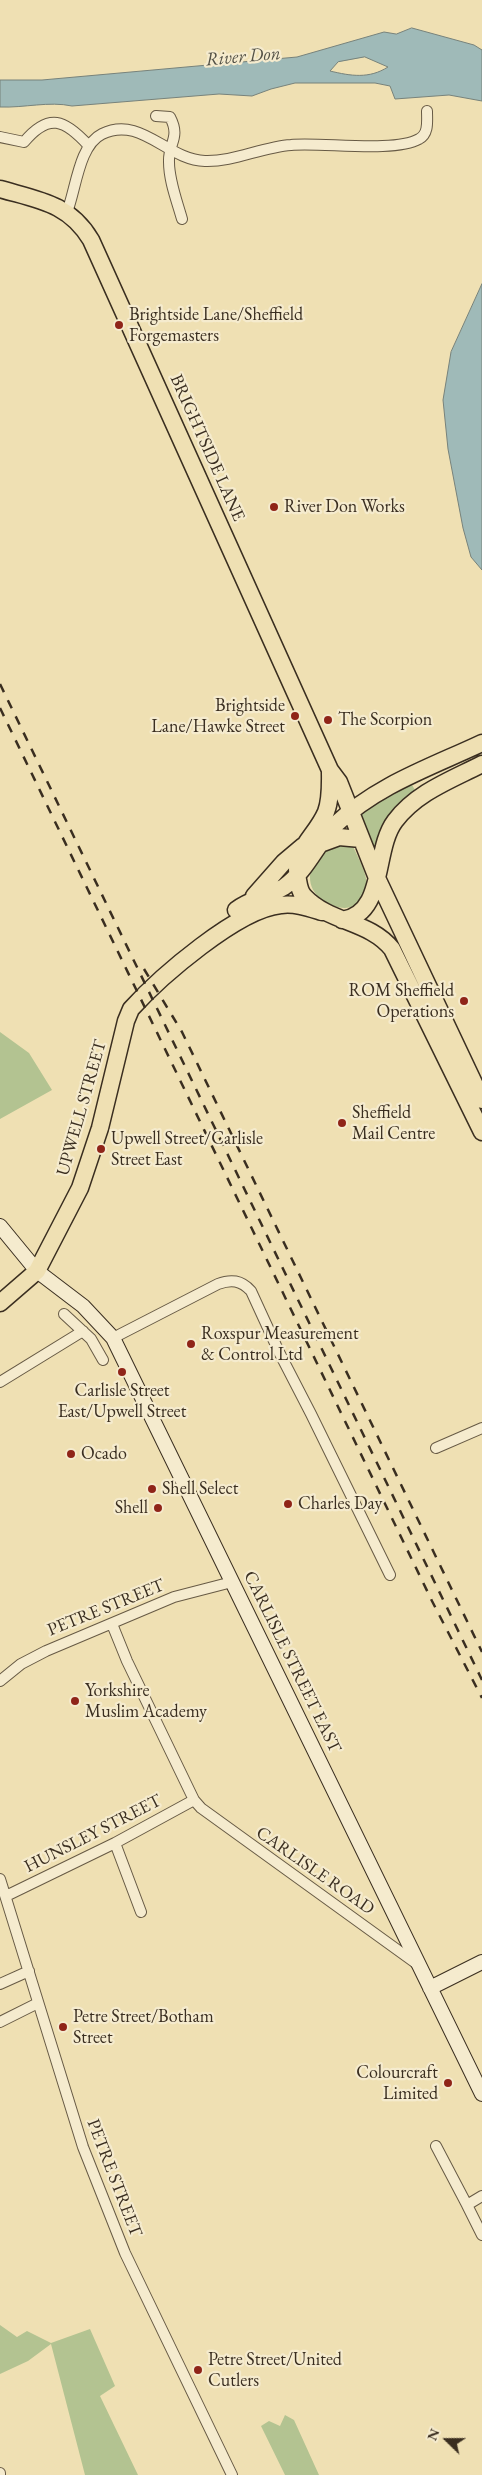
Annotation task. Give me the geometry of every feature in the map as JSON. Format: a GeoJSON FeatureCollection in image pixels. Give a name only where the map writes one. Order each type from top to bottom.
{"type":"FeatureCollection","features":[{"type":"Feature","properties":{"kind":"main road","name":"BRIGHTSIDE LANE"},"geometry":{"type":"LineString","coordinates":[[0,190],[34,198],[67,212],[78,222],[91,240],[330,770],[338,782],[361,838]]}},
{"type":"Feature","properties":{"kind":"main road"},"geometry":{"type":"LineString","coordinates":[[240,907],[260,891],[284,862],[312,844],[350,812],[388,786],[482,743]]}},
{"type":"Feature","properties":{"kind":"main road"},"geometry":{"type":"LineString","coordinates":[[342,920],[351,919],[368,904],[376,878],[382,846],[387,834],[400,816],[429,790],[482,764]]}},
{"type":"Feature","properties":{"kind":"main road","name":"BRIGHTSIDE LANE"},"geometry":{"type":"LineString","coordinates":[[297,874],[299,856],[312,844],[317,828],[327,810],[330,770]]}},
{"type":"Feature","properties":{"kind":"main road"},"geometry":{"type":"LineString","coordinates":[[312,844],[339,836],[361,838],[376,878],[482,1100]]}},
{"type":"Feature","properties":{"kind":"main road"},"geometry":{"type":"LineString","coordinates":[[297,874],[302,895],[322,912],[376,934],[394,952],[482,1132]]}},
{"type":"Feature","properties":{"kind":"main road","name":"UPWELL STREET"},"geometry":{"type":"LineString","coordinates":[[192,954],[215,928],[240,907],[284,887],[297,874]]}},
{"type":"Feature","properties":{"kind":"main road","name":"UPWELL STREET"},"geometry":{"type":"LineString","coordinates":[[0,1303],[37,1272],[63,1224],[87,1170],[100,1128],[128,1014],[133,1007],[192,954],[231,925],[254,912],[282,905],[298,906],[322,912]]}},
{"type":"Feature","properties":{"kind":"main road","name":"CARLISLE STREET EAST"},"geometry":{"type":"LineString","coordinates":[[0,1226],[37,1272],[83,1306],[113,1338],[482,2094]]}},
{"type":"Feature","properties":{"kind":"main road"},"geometry":{"type":"LineString","coordinates":[[430,1988],[482,1962]]}},
{"type":"Feature","properties":{"kind":"street"},"geometry":{"type":"LineString","coordinates":[[67,212],[88,145],[100,135],[115,129],[130,130],[148,136],[186,157],[204,161],[291,145],[343,146],[412,143],[422,138],[426,132],[427,111]]}},
{"type":"Feature","properties":{"kind":"street"},"geometry":{"type":"LineString","coordinates":[[156,116],[170,118],[175,126],[176,136],[168,160],[182,219]]}},
{"type":"Feature","properties":{"kind":"street"},"geometry":{"type":"LineString","coordinates":[[0,137],[24,142],[35,130],[50,122],[72,127],[88,145]]}},
{"type":"Feature","properties":{"kind":"street"},"geometry":{"type":"LineString","coordinates":[[113,1338],[218,1284],[227,1281],[246,1286],[251,1291],[278,1352],[311,1414],[390,1575]]}},
{"type":"Feature","properties":{"kind":"street"},"geometry":{"type":"LineString","coordinates":[[64,1314],[83,1331],[98,1349],[103,1360]]}},
{"type":"Feature","properties":{"kind":"street"},"geometry":{"type":"LineString","coordinates":[[0,1382],[83,1331]]}},
{"type":"Feature","properties":{"kind":"street"},"geometry":{"type":"LineString","coordinates":[[436,1448],[482,1428]]}},
{"type":"Feature","properties":{"kind":"street","name":"PETRE STREET"},"geometry":{"type":"LineString","coordinates":[[0,1681],[21,1664],[46,1651],[174,1597],[232,1582]]}},
{"type":"Feature","properties":{"kind":"street","name":"CARLISLE ROAD"},"geometry":{"type":"LineString","coordinates":[[112,1624],[127,1661],[194,1800],[209,1816],[419,1964]]}},
{"type":"Feature","properties":{"kind":"street","name":"HUNSLEY STREET"},"geometry":{"type":"LineString","coordinates":[[6,1896],[194,1800]]}},
{"type":"Feature","properties":{"kind":"street"},"geometry":{"type":"LineString","coordinates":[[115,1842],[141,1912]]}},
{"type":"Feature","properties":{"kind":"street","name":"PETRE STREET"},"geometry":{"type":"LineString","coordinates":[[0,1879],[83,2147],[125,2253],[232,2475]]}},
{"type":"Feature","properties":{"kind":"street"},"geometry":{"type":"LineString","coordinates":[[0,1984],[29,1971]]}},
{"type":"Feature","properties":{"kind":"street"},"geometry":{"type":"LineString","coordinates":[[0,2022],[38,2003]]}},
{"type":"Feature","properties":{"kind":"street"},"geometry":{"type":"LineString","coordinates":[[436,2146],[482,2235]]}},
{"type":"Feature","properties":{"kind":"street"},"geometry":{"type":"LineString","coordinates":[[467,2205],[482,2196]]}},
{"type":"Feature","properties":{"kind":"green space"},"geometry":{"type":"Polygon","coordinates":[[[412,785],[415,790],[390,819],[373,855],[357,815],[393,791],[412,785]]]}},
{"type":"Feature","properties":{"kind":"green space"},"geometry":{"type":"Polygon","coordinates":[[[333,842],[352,844],[364,871],[367,883],[363,899],[356,905],[347,908],[327,903],[312,888],[311,872],[319,858],[333,842]]]}},
{"type":"Feature","properties":{"kind":"green space"},"geometry":{"type":"Polygon","coordinates":[[[0,1032],[29,1053],[52,1090],[0,1119],[0,1032]]]}},
{"type":"Feature","properties":{"kind":"green space"},"geometry":{"type":"Polygon","coordinates":[[[0,2325],[17,2337],[27,2331],[51,2343],[90,2329],[115,2386],[100,2396],[138,2475],[85,2475],[51,2344],[28,2361],[0,2374],[0,2325]]]}},
{"type":"Feature","properties":{"kind":"green space"},"geometry":{"type":"Polygon","coordinates":[[[285,2415],[294,2420],[319,2475],[285,2475],[261,2426],[269,2421],[280,2426],[285,2415]]]}},
{"type":"Feature","properties":{"kind":"water"},"geometry":{"type":"Polygon","coordinates":[[[412,28],[474,45],[482,50],[482,101],[449,95],[395,99],[390,86],[375,83],[295,83],[252,96],[219,94],[72,106],[54,104],[0,107],[0,80],[42,80],[297,57],[384,32],[396,34],[412,28]],[[365,57],[338,62],[330,71],[367,75],[388,67],[365,57]]]}},
{"type":"Feature","properties":{"kind":"water"},"geometry":{"type":"Polygon","coordinates":[[[482,284],[482,570],[471,557],[463,528],[448,449],[443,400],[451,352],[482,284]]]}},
{"type":"Feature","properties":{"kind":"railway"},"geometry":{"type":"LineString","coordinates":[[0,684],[482,1680]]}},
{"type":"Feature","properties":{"kind":"railway"},"geometry":{"type":"LineString","coordinates":[[0,708],[432,1601],[482,1698]]}},
{"type":"Feature","properties":{"kind":"railway"},"geometry":{"type":"LineString","coordinates":[[144,969],[182,1032],[482,1652]]}},
{"type":"Feature","properties":{"kind":"place","name":"Brightside Lane/Sheffield Forgemasters"},"geometry":{"type":"Point","coordinates":[119,325]}},
{"type":"Feature","properties":{"kind":"place","name":"River Don Works"},"geometry":{"type":"Point","coordinates":[274,507]}},
{"type":"Feature","properties":{"kind":"place","name":"Brightside Lane/Hawke Street"},"geometry":{"type":"Point","coordinates":[295,716]}},
{"type":"Feature","properties":{"kind":"place","name":"The Scorpion"},"geometry":{"type":"Point","coordinates":[328,720]}},
{"type":"Feature","properties":{"kind":"place","name":"ROM Sheffield Operations"},"geometry":{"type":"Point","coordinates":[464,1001]}},
{"type":"Feature","properties":{"kind":"place","name":"Sheffield Mail Centre"},"geometry":{"type":"Point","coordinates":[342,1123]}},
{"type":"Feature","properties":{"kind":"place","name":"Upwell Street/Carlisle Street East"},"geometry":{"type":"Point","coordinates":[101,1149]}},
{"type":"Feature","properties":{"kind":"place","name":"Roxspur Measurement & Control Ltd"},"geometry":{"type":"Point","coordinates":[191,1344]}},
{"type":"Feature","properties":{"kind":"place","name":"Carlisle Street East/Upwell Street"},"geometry":{"type":"Point","coordinates":[122,1372]}},
{"type":"Feature","properties":{"kind":"place","name":"Ocado"},"geometry":{"type":"Point","coordinates":[71,1454]}},
{"type":"Feature","properties":{"kind":"place","name":"Shell Select"},"geometry":{"type":"Point","coordinates":[152,1489]}},
{"type":"Feature","properties":{"kind":"place","name":"Charles Day"},"geometry":{"type":"Point","coordinates":[288,1504]}},
{"type":"Feature","properties":{"kind":"place","name":"Shell"},"geometry":{"type":"Point","coordinates":[158,1508]}},
{"type":"Feature","properties":{"kind":"place","name":"Yorkshire Muslim Academy"},"geometry":{"type":"Point","coordinates":[75,1701]}},
{"type":"Feature","properties":{"kind":"place","name":"Petre Street/Botham Street"},"geometry":{"type":"Point","coordinates":[63,2027]}},
{"type":"Feature","properties":{"kind":"place","name":"Colourcraft Limited"},"geometry":{"type":"Point","coordinates":[448,2083]}},
{"type":"Feature","properties":{"kind":"place","name":"Petre Street/United Cutlers"},"geometry":{"type":"Point","coordinates":[198,2370]}},
{"type":"Feature","properties":{"kind":"water label","name":"River Don"},"geometry":{"type":"Point","coordinates":[243,57]}}]}
